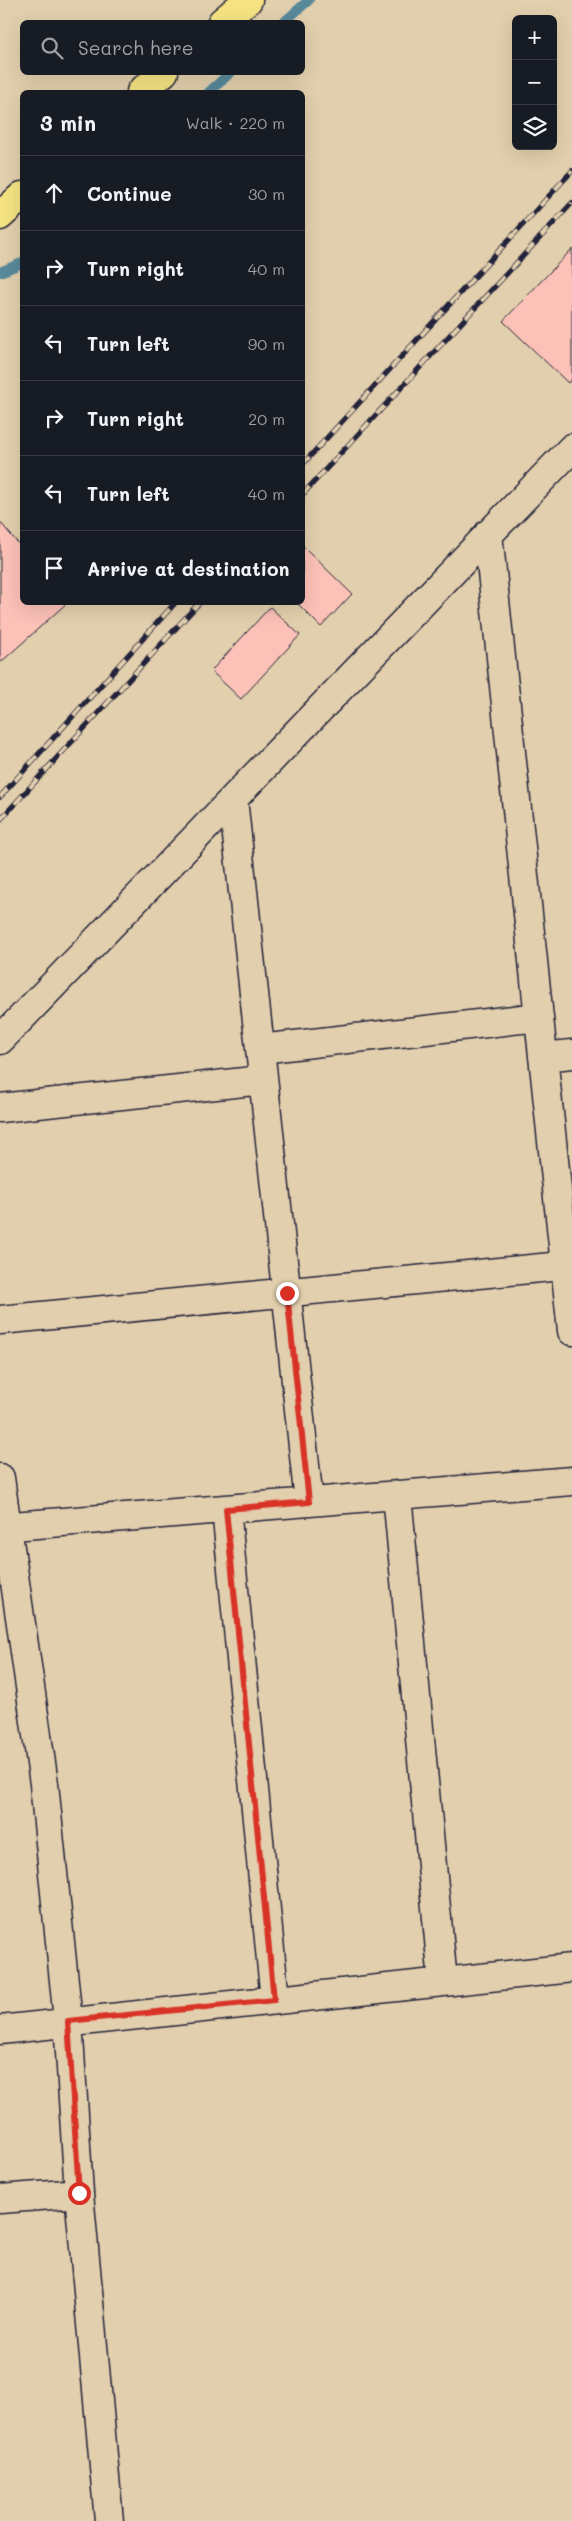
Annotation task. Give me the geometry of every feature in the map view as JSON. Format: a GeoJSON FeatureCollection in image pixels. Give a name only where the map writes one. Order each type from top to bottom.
{"type":"FeatureCollection","features":[{"type":"Feature","properties":{"kind":"main road"},"geometry":{"type":"LineString","coordinates":[[224,20],[248,0]]}},
{"type":"Feature","properties":{"kind":"main road"},"geometry":{"type":"LineString","coordinates":[[144,90],[161,75]]}},
{"type":"Feature","properties":{"kind":"main road"},"geometry":{"type":"LineString","coordinates":[[0,216],[20,198]]}},
{"type":"Feature","properties":{"kind":"street"},"geometry":{"type":"LineString","coordinates":[[0,1040],[572,448]]}},
{"type":"Feature","properties":{"kind":"street"},"geometry":{"type":"LineString","coordinates":[[488,534],[543,1057],[568,1266],[572,1331]]}},
{"type":"Feature","properties":{"kind":"street"},"geometry":{"type":"LineString","coordinates":[[233,799],[309,1502]]}},
{"type":"Feature","properties":{"kind":"street"},"geometry":{"type":"LineString","coordinates":[[260,1050],[539,1017]]}},
{"type":"Feature","properties":{"kind":"street"},"geometry":{"type":"LineString","coordinates":[[543,1057],[572,1054]]}},
{"type":"Feature","properties":{"kind":"street"},"geometry":{"type":"LineString","coordinates":[[0,1108],[264,1080]]}},
{"type":"Feature","properties":{"kind":"street"},"geometry":{"type":"LineString","coordinates":[[0,1320],[568,1266]]}},
{"type":"Feature","properties":{"kind":"street"},"geometry":{"type":"LineString","coordinates":[[0,1478],[3,1527],[44,1784],[68,2021],[79,2193],[109,2521]]}},
{"type":"Feature","properties":{"kind":"street"},"geometry":{"type":"LineString","coordinates":[[3,1527],[572,1481]]}},
{"type":"Feature","properties":{"kind":"street"},"geometry":{"type":"LineString","coordinates":[[397,1495],[443,1982]]}},
{"type":"Feature","properties":{"kind":"street"},"geometry":{"type":"LineString","coordinates":[[226,1509],[274,2000]]}},
{"type":"Feature","properties":{"kind":"street"},"geometry":{"type":"LineString","coordinates":[[0,2030],[68,2021],[572,1968]]}},
{"type":"Feature","properties":{"kind":"street"},"geometry":{"type":"LineString","coordinates":[[0,2199],[79,2193]]}},
{"type":"Feature","properties":{"kind":"building"},"geometry":{"type":"Polygon","coordinates":[[[572,249],[572,379],[568,383],[503,321],[572,249]]]}},
{"type":"Feature","properties":{"kind":"building"},"geometry":{"type":"Polygon","coordinates":[[[0,522],[20,546],[20,605],[65,605],[0,663],[0,522]]]}},
{"type":"Feature","properties":{"kind":"building"},"geometry":{"type":"Polygon","coordinates":[[[305,548],[352,594],[321,627],[299,605],[305,605],[305,548]]]}},
{"type":"Feature","properties":{"kind":"building"},"geometry":{"type":"Polygon","coordinates":[[[270,607],[300,635],[241,699],[211,671],[270,607]]]}},
{"type":"Feature","properties":{"kind":"waterway"},"geometry":{"type":"LineString","coordinates":[[286,20],[309,0]]}},
{"type":"Feature","properties":{"kind":"waterway"},"geometry":{"type":"LineString","coordinates":[[211,90],[228,75]]}},
{"type":"Feature","properties":{"kind":"waterway"},"geometry":{"type":"LineString","coordinates":[[0,272],[20,264]]}},
{"type":"Feature","properties":{"kind":"railway"},"geometry":{"type":"LineString","coordinates":[[305,462],[572,171]]}},
{"type":"Feature","properties":{"kind":"railway"},"geometry":{"type":"LineString","coordinates":[[305,492],[572,203]]}},
{"type":"Feature","properties":{"kind":"railway"},"geometry":{"type":"LineString","coordinates":[[0,797],[173,605]]}},
{"type":"Feature","properties":{"kind":"railway"},"geometry":{"type":"LineString","coordinates":[[0,820],[197,605]]}},
{"type":"Feature","properties":{"kind":"route"},"geometry":{"type":"LineString","coordinates":[[79,2193],[68,2021],[274,2000],[226,1509],[309,1502],[287,1293]]}}]}
